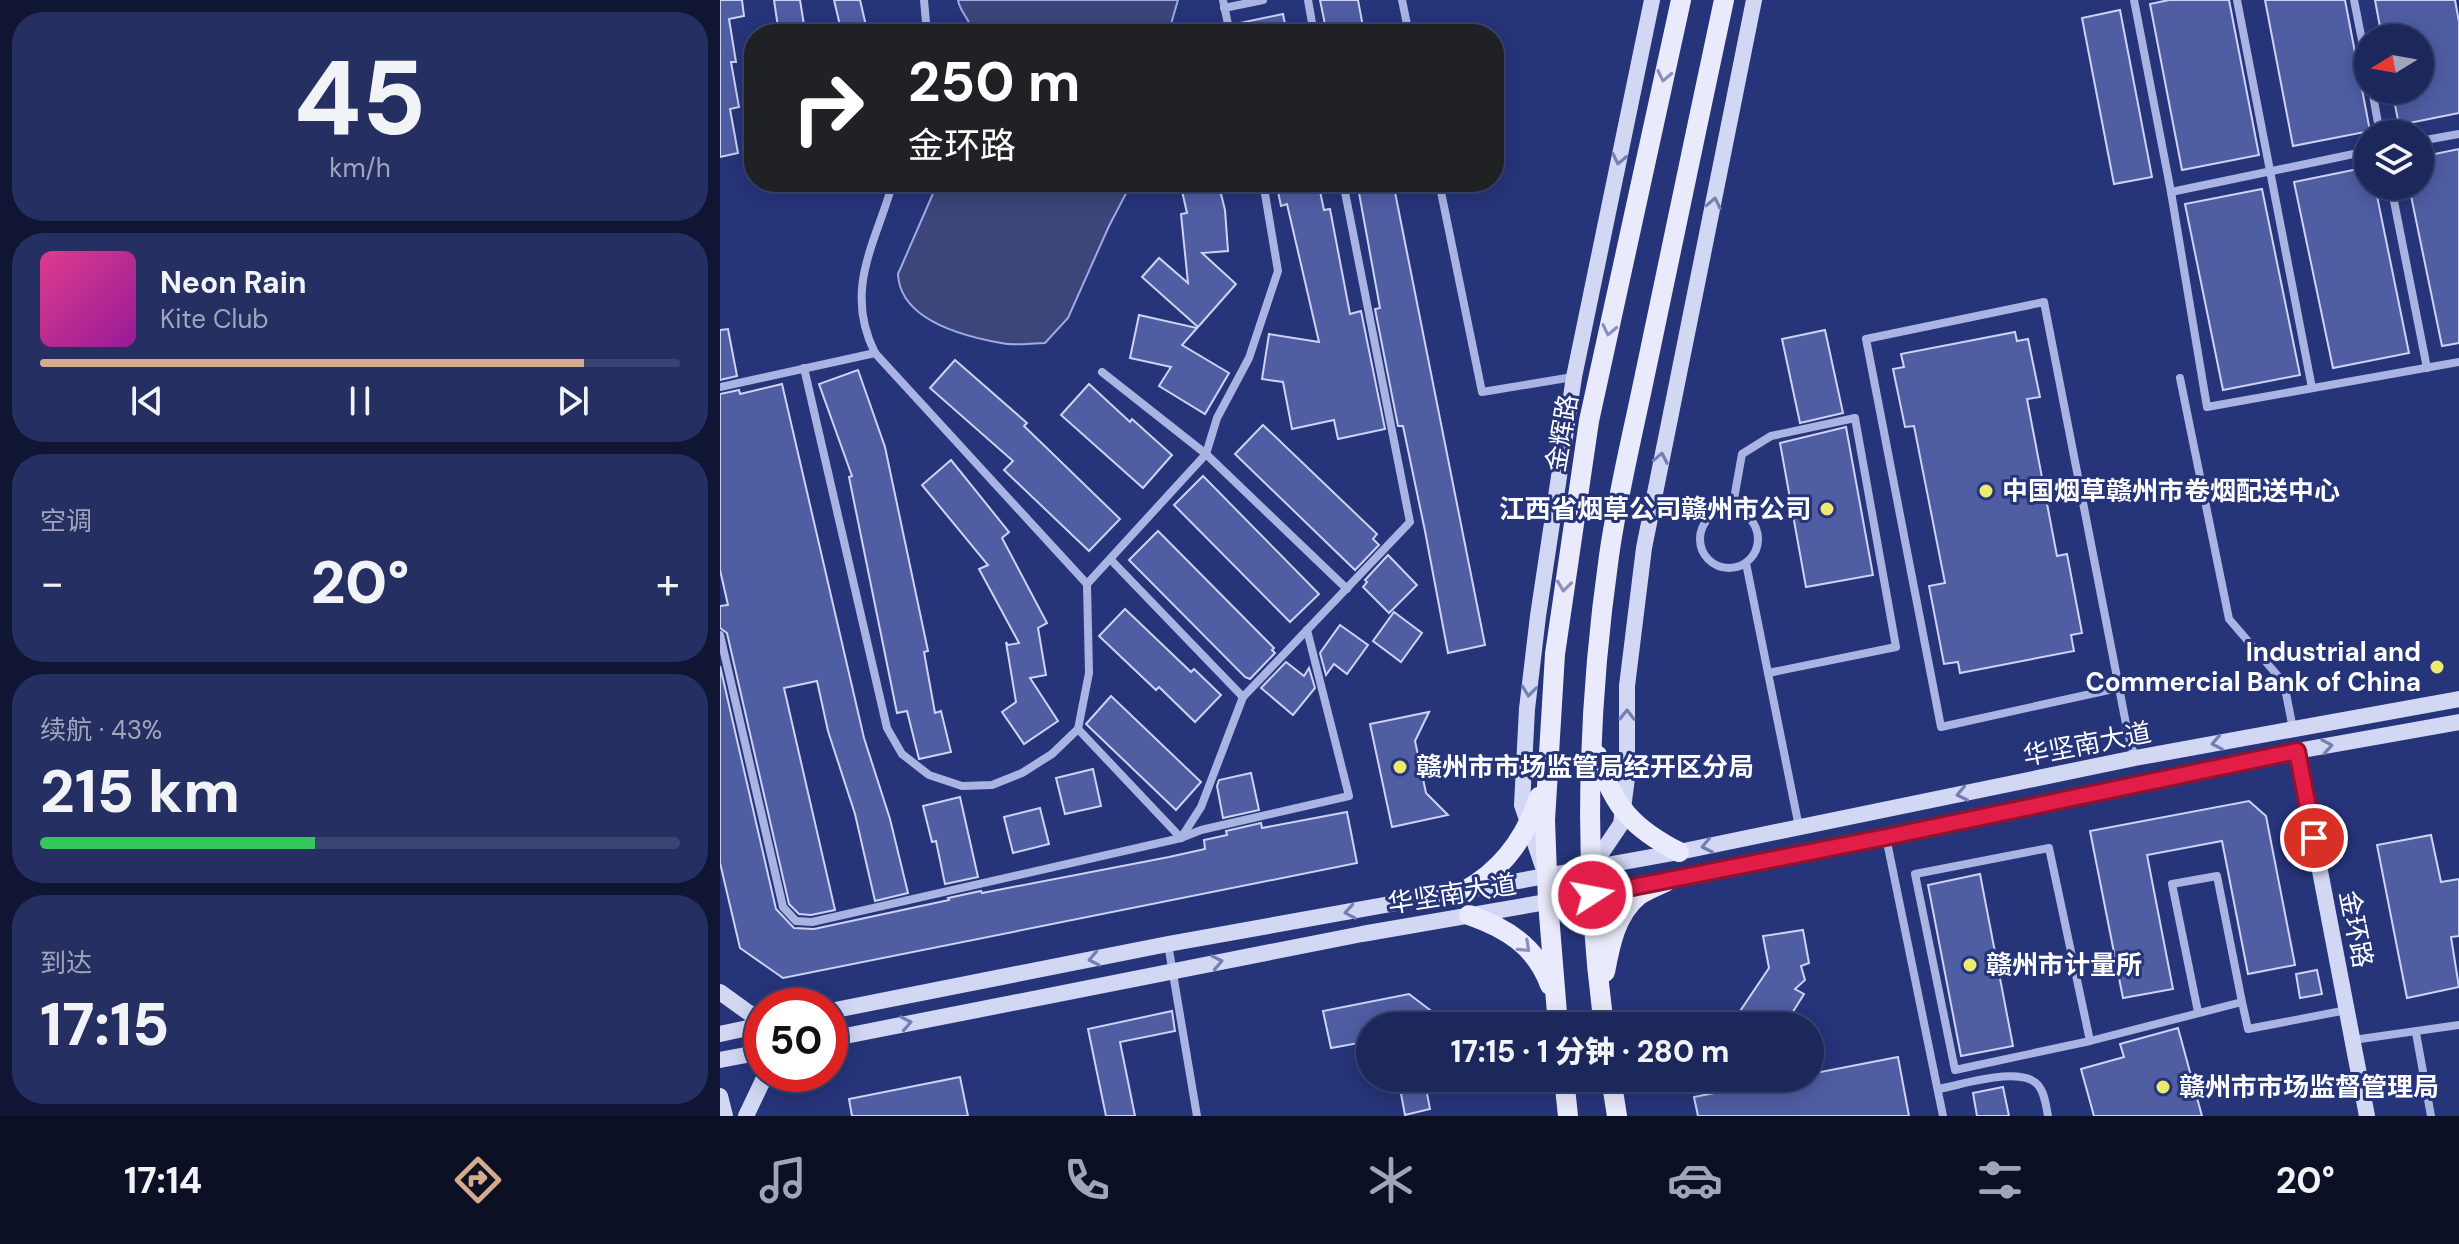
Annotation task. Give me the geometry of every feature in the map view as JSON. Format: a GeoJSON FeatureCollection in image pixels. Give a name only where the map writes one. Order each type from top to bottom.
{"type":"FeatureCollection","features":[{"type":"Feature","properties":{"kind":"main road"},"geometry":{"type":"LineString","coordinates":[[1546,875],[1522,805],[1529,693],[1574,377],[1652,0]]}},
{"type":"Feature","properties":{"kind":"main road","name":"金辉路"},"geometry":{"type":"LineString","coordinates":[[1557,1012],[1546,875],[1547,766],[1555,654],[1589,421],[1681,0]]}},
{"type":"Feature","properties":{"kind":"main road"},"geometry":{"type":"LineString","coordinates":[[1602,1012],[1592,895],[1593,740],[1596,673],[1609,554],[1724,0]]}},
{"type":"Feature","properties":{"kind":"main road"},"geometry":{"type":"LineString","coordinates":[[1592,867],[1621,824],[1627,778],[1627,686],[1644,548],[1754,0]]}},
{"type":"Feature","properties":{"kind":"main road","name":"华坚南大道"},"geometry":{"type":"LineString","coordinates":[[848,1007],[1168,944],[1679,852],[2135,758],[2459,699]]}},
{"type":"Feature","properties":{"kind":"main road","name":"华坚南大道"},"geometry":{"type":"LineString","coordinates":[[848,1035],[1469,915],[1667,881],[2297,751],[2459,722]]}},
{"type":"Feature","properties":{"kind":"main road"},"geometry":{"type":"LineString","coordinates":[[1593,740],[1603,773],[1623,811],[1640,829],[1679,852]]}},
{"type":"Feature","properties":{"kind":"main road","name":"金环路"},"geometry":{"type":"LineString","coordinates":[[2297,751],[2367,1116]]}},
{"type":"Feature","properties":{"kind":"main road"},"geometry":{"type":"LineString","coordinates":[[1466,890],[1497,870],[1528,826],[1547,766]]}},
{"type":"Feature","properties":{"kind":"main road"},"geometry":{"type":"LineString","coordinates":[[1601,999],[1612,937],[1623,915],[1638,896],[1667,881]]}},
{"type":"Feature","properties":{"kind":"main road"},"geometry":{"type":"LineString","coordinates":[[1469,915],[1510,933],[1532,951],[1544,968],[1556,1003]]}},
{"type":"Feature","properties":{"kind":"main road"},"geometry":{"type":"LineString","coordinates":[[720,992],[744,1009]]}},
{"type":"Feature","properties":{"kind":"main road"},"geometry":{"type":"LineString","coordinates":[[720,1034],[744,1029]]}},
{"type":"Feature","properties":{"kind":"main road"},"geometry":{"type":"LineString","coordinates":[[720,1060],[744,1055]]}},
{"type":"Feature","properties":{"kind":"main road"},"geometry":{"type":"LineString","coordinates":[[746,1116],[757,1092]]}},
{"type":"Feature","properties":{"kind":"main road"},"geometry":{"type":"LineString","coordinates":[[1565,1092],[1568,1116]]}},
{"type":"Feature","properties":{"kind":"main road"},"geometry":{"type":"LineString","coordinates":[[1613,1092],[1617,1116]]}},
{"type":"Feature","properties":{"kind":"main road"},"geometry":{"type":"LineString","coordinates":[[720,1096],[725,1116]]}},
{"type":"Feature","properties":{"kind":"street"},"geometry":{"type":"LineString","coordinates":[[924,0],[926,24]]}},
{"type":"Feature","properties":{"kind":"street"},"geometry":{"type":"LineString","coordinates":[[1228,24],[1224,4],[1263,0]]}},
{"type":"Feature","properties":{"kind":"street"},"geometry":{"type":"LineString","coordinates":[[1308,0],[1312,24]]}},
{"type":"Feature","properties":{"kind":"street"},"geometry":{"type":"LineString","coordinates":[[1402,0],[1407,24]]}},
{"type":"Feature","properties":{"kind":"street"},"geometry":{"type":"LineString","coordinates":[[2134,0],[2171,192],[2207,407],[2459,362]]}},
{"type":"Feature","properties":{"kind":"street"},"geometry":{"type":"LineString","coordinates":[[2237,0],[2312,388]]}},
{"type":"Feature","properties":{"kind":"street"},"geometry":{"type":"LineString","coordinates":[[2354,0],[2359,24]]}},
{"type":"Feature","properties":{"kind":"street"},"geometry":{"type":"LineString","coordinates":[[2434,138],[2459,134]]}},
{"type":"Feature","properties":{"kind":"street"},"geometry":{"type":"LineString","coordinates":[[2171,192],[2354,154]]}},
{"type":"Feature","properties":{"kind":"street"},"geometry":{"type":"LineString","coordinates":[[804,368],[887,728],[902,754],[929,775],[962,786],[992,785],[1022,773],[1052,754],[1078,729],[1089,673],[1087,584],[875,353],[865,333],[861,290],[872,238],[889,192]]}},
{"type":"Feature","properties":{"kind":"street"},"geometry":{"type":"LineString","coordinates":[[1087,584],[1206,454],[1217,418],[1249,358],[1278,271],[1265,192]]}},
{"type":"Feature","properties":{"kind":"street"},"geometry":{"type":"LineString","coordinates":[[1181,838],[1201,807],[1243,697],[1410,522],[1345,192]]}},
{"type":"Feature","properties":{"kind":"street"},"geometry":{"type":"LineString","coordinates":[[1441,192],[1482,392],[1574,377]]}},
{"type":"Feature","properties":{"kind":"street"},"geometry":{"type":"LineString","coordinates":[[2394,200],[2427,368]]}},
{"type":"Feature","properties":{"kind":"street"},"geometry":{"type":"LineString","coordinates":[[2118,688],[1941,727],[1866,339],[2044,302],[2118,688],[2135,758]]}},
{"type":"Feature","properties":{"kind":"street"},"geometry":{"type":"LineString","coordinates":[[720,387],[875,353]]}},
{"type":"Feature","properties":{"kind":"street"},"geometry":{"type":"LineString","coordinates":[[1102,372],[1206,454],[1347,589]]}},
{"type":"Feature","properties":{"kind":"street"},"geometry":{"type":"LineString","coordinates":[[2180,378],[2229,619],[2284,683],[2293,729]]}},
{"type":"Feature","properties":{"kind":"street"},"geometry":{"type":"LineString","coordinates":[[1732,510],[1742,454],[1771,436],[1855,418],[1896,647],[1768,673]]}},
{"type":"Feature","properties":{"kind":"street"},"geometry":{"type":"LineString","coordinates":[[1732,510],[1745,514],[1757,529],[1757,548],[1746,563],[1737,567],[1718,566],[1704,554],[1700,535],[1706,520],[1720,511],[1732,510]]}},
{"type":"Feature","properties":{"kind":"street"},"geometry":{"type":"LineString","coordinates":[[1111,560],[1243,697]]}},
{"type":"Feature","properties":{"kind":"street"},"geometry":{"type":"LineString","coordinates":[[1746,563],[1799,828]]}},
{"type":"Feature","properties":{"kind":"street"},"geometry":{"type":"LineString","coordinates":[[720,635],[783,907],[796,921],[812,922],[1181,838],[1201,830],[1349,796],[1307,630]]}},
{"type":"Feature","properties":{"kind":"street"},"geometry":{"type":"LineString","coordinates":[[1078,729],[1181,838]]}},
{"type":"Feature","properties":{"kind":"street"},"geometry":{"type":"LineString","coordinates":[[1886,837],[1943,1116]]}},
{"type":"Feature","properties":{"kind":"street"},"geometry":{"type":"LineString","coordinates":[[2090,1041],[2049,848],[1915,874],[1955,1070],[2090,1041],[2242,1002]]}},
{"type":"Feature","properties":{"kind":"street"},"geometry":{"type":"LineString","coordinates":[[2198,1012],[2172,884],[2217,876],[2248,1029],[2347,1010]]}},
{"type":"Feature","properties":{"kind":"street"},"geometry":{"type":"LineString","coordinates":[[1168,944],[1197,1116]]}},
{"type":"Feature","properties":{"kind":"street"},"geometry":{"type":"LineString","coordinates":[[2352,1040],[2459,1025]]}},
{"type":"Feature","properties":{"kind":"street"},"geometry":{"type":"LineString","coordinates":[[2416,1033],[2431,1116]]}},
{"type":"Feature","properties":{"kind":"street"},"geometry":{"type":"LineString","coordinates":[[1938,1089],[2012,1075],[2026,1077],[2043,1093],[2048,1116]]}},
{"type":"Feature","properties":{"kind":"water"},"geometry":{"type":"Polygon","coordinates":[[[958,0],[1178,0],[1171,24],[970,24],[958,0]]]}},
{"type":"Feature","properties":{"kind":"water"},"geometry":{"type":"Polygon","coordinates":[[[934,192],[1127,192],[1068,318],[1045,343],[1001,343],[969,336],[936,323],[909,303],[901,290],[898,274],[934,192]]]}},
{"type":"Feature","properties":{"kind":"building"},"geometry":{"type":"Polygon","coordinates":[[[720,0],[742,0],[744,16],[729,19],[736,62],[731,62],[739,107],[730,109],[738,153],[720,157],[720,0]]]}},
{"type":"Feature","properties":{"kind":"building"},"geometry":{"type":"Polygon","coordinates":[[[774,0],[800,0],[804,24],[778,24],[774,0]]]}},
{"type":"Feature","properties":{"kind":"building"},"geometry":{"type":"Polygon","coordinates":[[[834,0],[860,0],[866,24],[840,24],[834,0]]]}},
{"type":"Feature","properties":{"kind":"building"},"geometry":{"type":"Polygon","coordinates":[[[1320,0],[1358,0],[1362,24],[1325,24],[1320,0]]]}},
{"type":"Feature","properties":{"kind":"building"},"geometry":{"type":"Polygon","coordinates":[[[2169,0],[2229,0],[2259,155],[2182,170],[2150,4],[2169,0]]]}},
{"type":"Feature","properties":{"kind":"building"},"geometry":{"type":"Polygon","coordinates":[[[2265,0],[2345,0],[2354,47],[2354,104],[2365,104],[2368,120],[2354,120],[2354,134],[2293,146],[2265,0]]]}},
{"type":"Feature","properties":{"kind":"building"},"geometry":{"type":"Polygon","coordinates":[[[2375,0],[2455,0],[2459,22],[2459,113],[2424,120],[2398,120],[2395,104],[2434,104],[2434,24],[2379,24],[2375,0]]]}},
{"type":"Feature","properties":{"kind":"building"},"geometry":{"type":"Polygon","coordinates":[[[2120,10],[2152,177],[2114,184],[2082,18],[2120,10]]]}},
{"type":"Feature","properties":{"kind":"building"},"geometry":{"type":"Polygon","coordinates":[[[1283,14],[1285,24],[1235,24],[1283,14]]]}},
{"type":"Feature","properties":{"kind":"building"},"geometry":{"type":"Polygon","coordinates":[[[2459,149],[2459,343],[2442,346],[2412,200],[2434,200],[2434,154],[2459,149]]]}},
{"type":"Feature","properties":{"kind":"building"},"geometry":{"type":"Polygon","coordinates":[[[2354,170],[2354,200],[2378,200],[2409,353],[2333,368],[2294,182],[2354,170]]]}},
{"type":"Feature","properties":{"kind":"building"},"geometry":{"type":"Polygon","coordinates":[[[2262,189],[2300,375],[2223,390],[2185,204],[2262,189]]]}},
{"type":"Feature","properties":{"kind":"building"},"geometry":{"type":"Polygon","coordinates":[[[1182,192],[1220,192],[1228,251],[1202,253],[1236,284],[1198,327],[1142,277],[1159,258],[1188,283],[1181,214],[1187,213],[1182,192]]]}},
{"type":"Feature","properties":{"kind":"building"},"geometry":{"type":"Polygon","coordinates":[[[1278,192],[1320,192],[1324,210],[1330,209],[1350,314],[1361,311],[1385,429],[1338,439],[1334,420],[1292,429],[1283,382],[1262,379],[1269,334],[1319,342],[1287,204],[1281,206],[1278,192]]]}},
{"type":"Feature","properties":{"kind":"building"},"geometry":{"type":"Polygon","coordinates":[[[1359,192],[1395,192],[1485,645],[1448,653],[1403,426],[1398,426],[1375,309],[1380,308],[1359,192]]]}},
{"type":"Feature","properties":{"kind":"building"},"geometry":{"type":"Polygon","coordinates":[[[1139,315],[1197,328],[1182,345],[1229,373],[1205,414],[1159,386],[1171,367],[1130,358],[1139,315]]]}},
{"type":"Feature","properties":{"kind":"building"},"geometry":{"type":"Polygon","coordinates":[[[728,329],[737,376],[720,380],[720,330],[728,329]]]}},
{"type":"Feature","properties":{"kind":"building"},"geometry":{"type":"Polygon","coordinates":[[[1825,330],[1843,413],[1800,423],[1782,339],[1825,330]]]}},
{"type":"Feature","properties":{"kind":"building","name":"中国烟草赣州市卷烟配送中心"},"geometry":{"type":"Polygon","coordinates":[[[2015,332],[2017,341],[2028,339],[2040,397],[2027,399],[2057,556],[2067,554],[2082,633],[2071,635],[2074,651],[1960,673],[1958,662],[1944,664],[1929,586],[1945,583],[1914,426],[1905,427],[1893,369],[1904,367],[1901,354],[2015,332]]]}},
{"type":"Feature","properties":{"kind":"building"},"geometry":{"type":"Polygon","coordinates":[[[955,360],[1027,423],[1024,426],[1120,519],[1089,551],[1004,470],[1013,461],[930,388],[955,360]]]}},
{"type":"Feature","properties":{"kind":"building"},"geometry":{"type":"Polygon","coordinates":[[[858,370],[885,447],[928,651],[924,652],[935,713],[941,711],[951,752],[919,759],[907,711],[897,713],[849,477],[852,476],[819,384],[858,370]]]}},
{"type":"Feature","properties":{"kind":"building"},"geometry":{"type":"Polygon","coordinates":[[[782,384],[864,738],[890,819],[908,893],[875,901],[855,814],[828,731],[817,681],[784,688],[835,910],[811,915],[799,914],[789,904],[727,633],[720,628],[720,606],[728,605],[720,570],[720,394],[739,390],[740,394],[782,384]]]}},
{"type":"Feature","properties":{"kind":"building"},"geometry":{"type":"Polygon","coordinates":[[[1089,384],[1172,455],[1143,488],[1061,415],[1089,384]]]}},
{"type":"Feature","properties":{"kind":"building"},"geometry":{"type":"Polygon","coordinates":[[[1263,425],[1377,534],[1373,539],[1379,545],[1355,570],[1235,454],[1263,425]]]}},
{"type":"Feature","properties":{"kind":"building","name":"江西省烟草公司赣州市公司"},"geometry":{"type":"Polygon","coordinates":[[[1846,427],[1873,575],[1806,587],[1780,443],[1846,427]]]}},
{"type":"Feature","properties":{"kind":"building"},"geometry":{"type":"Polygon","coordinates":[[[951,460],[1009,532],[1002,538],[1047,623],[1038,628],[1046,675],[1030,678],[1058,721],[1024,744],[1002,712],[1016,702],[1006,642],[1008,645],[1019,643],[979,569],[988,565],[922,485],[951,460]]]}},
{"type":"Feature","properties":{"kind":"building"},"geometry":{"type":"Polygon","coordinates":[[[1203,476],[1319,594],[1290,622],[1174,505],[1203,476]]]}},
{"type":"Feature","properties":{"kind":"building"},"geometry":{"type":"Polygon","coordinates":[[[1158,531],[1274,648],[1275,653],[1250,679],[1129,560],[1158,531]]]}},
{"type":"Feature","properties":{"kind":"building"},"geometry":{"type":"Polygon","coordinates":[[[1388,555],[1417,585],[1389,613],[1363,587],[1367,582],[1365,580],[1388,555]]]}},
{"type":"Feature","properties":{"kind":"building"},"geometry":{"type":"Polygon","coordinates":[[[1125,609],[1191,672],[1194,669],[1221,695],[1195,722],[1099,636],[1125,609]]]}},
{"type":"Feature","properties":{"kind":"building"},"geometry":{"type":"Polygon","coordinates":[[[1394,612],[1422,633],[1401,662],[1373,641],[1394,612]]]}},
{"type":"Feature","properties":{"kind":"building"},"geometry":{"type":"Polygon","coordinates":[[[1340,625],[1368,645],[1347,674],[1334,664],[1326,675],[1320,653],[1340,625]]]}},
{"type":"Feature","properties":{"kind":"building"},"geometry":{"type":"Polygon","coordinates":[[[1286,662],[1304,676],[1309,668],[1315,688],[1293,715],[1261,688],[1286,662]]]}},
{"type":"Feature","properties":{"kind":"building"},"geometry":{"type":"Polygon","coordinates":[[[720,666],[776,909],[794,928],[814,929],[981,891],[1169,857],[1205,849],[1204,840],[1227,835],[1226,831],[1261,823],[1262,828],[1347,812],[1357,863],[783,978],[740,948],[720,863],[720,666]]]}},
{"type":"Feature","properties":{"kind":"building"},"geometry":{"type":"Polygon","coordinates":[[[1111,696],[1201,782],[1176,810],[1086,724],[1111,696]]]}},
{"type":"Feature","properties":{"kind":"building","name":"赣州市市场监管局经开区分局"},"geometry":{"type":"Polygon","coordinates":[[[1429,712],[1415,741],[1426,793],[1448,815],[1392,827],[1370,724],[1429,712]]]}},
{"type":"Feature","properties":{"kind":"building"},"geometry":{"type":"Polygon","coordinates":[[[1093,769],[1101,806],[1065,814],[1056,778],[1093,769]]]}},
{"type":"Feature","properties":{"kind":"building"},"geometry":{"type":"Polygon","coordinates":[[[1251,773],[1259,810],[1223,818],[1217,786],[1219,780],[1251,773]]]}},
{"type":"Feature","properties":{"kind":"building"},"geometry":{"type":"Polygon","coordinates":[[[960,797],[978,877],[945,884],[936,841],[932,842],[923,806],[960,797]]]}},
{"type":"Feature","properties":{"kind":"building"},"geometry":{"type":"Polygon","coordinates":[[[2249,801],[2266,816],[2295,965],[2248,974],[2222,841],[2147,855],[2173,989],[2123,998],[2090,831],[2249,801]]]}},
{"type":"Feature","properties":{"kind":"building"},"geometry":{"type":"Polygon","coordinates":[[[1040,808],[1049,844],[1013,853],[1004,817],[1040,808]]]}},
{"type":"Feature","properties":{"kind":"building"},"geometry":{"type":"Polygon","coordinates":[[[2431,835],[2441,882],[2459,879],[2459,936],[2451,937],[2459,987],[2407,998],[2377,845],[2431,835]]]}},
{"type":"Feature","properties":{"kind":"building","name":"赣州市计量所"},"geometry":{"type":"Polygon","coordinates":[[[1980,874],[2013,1046],[1961,1056],[1928,885],[1980,874]]]}},
{"type":"Feature","properties":{"kind":"building"},"geometry":{"type":"Polygon","coordinates":[[[1803,930],[1809,963],[1801,966],[1805,980],[1795,989],[1804,994],[1793,1012],[1739,1012],[1769,968],[1763,936],[1803,930]]]}},
{"type":"Feature","properties":{"kind":"building"},"geometry":{"type":"Polygon","coordinates":[[[2317,970],[2322,994],[2300,998],[2296,974],[2317,970]]]}},
{"type":"Feature","properties":{"kind":"building"},"geometry":{"type":"Polygon","coordinates":[[[1409,994],[1433,1012],[1356,1012],[1356,1044],[1331,1048],[1323,1011],[1409,994]]]}},
{"type":"Feature","properties":{"kind":"building"},"geometry":{"type":"Polygon","coordinates":[[[1172,1011],[1175,1031],[1120,1042],[1135,1116],[1106,1116],[1088,1029],[1172,1011]]]}},
{"type":"Feature","properties":{"kind":"building","name":"赣州市市场监督管理局"},"geometry":{"type":"Polygon","coordinates":[[[2178,1028],[2202,1116],[2094,1116],[2081,1069],[2124,1057],[2120,1044],[2178,1028]]]}},
{"type":"Feature","properties":{"kind":"building"},"geometry":{"type":"Polygon","coordinates":[[[1898,1057],[1909,1116],[1698,1116],[1694,1097],[1719,1092],[1824,1092],[1824,1071],[1898,1057]]]}},
{"type":"Feature","properties":{"kind":"building"},"geometry":{"type":"Polygon","coordinates":[[[960,1077],[968,1116],[852,1116],[849,1099],[960,1077]]]}},
{"type":"Feature","properties":{"kind":"building"},"geometry":{"type":"Polygon","coordinates":[[[2003,1087],[2009,1116],[1977,1116],[1973,1093],[2003,1087]]]}},
{"type":"Feature","properties":{"kind":"building"},"geometry":{"type":"Polygon","coordinates":[[[1401,1092],[1427,1092],[1430,1109],[1405,1115],[1401,1092]]]}},
{"type":"Feature","properties":{"kind":"place","name":"中国烟草赣州市卷烟配送中心"},"geometry":{"type":"Point","coordinates":[1986,491]}},
{"type":"Feature","properties":{"kind":"place","name":"江西省烟草公司赣州市公司"},"geometry":{"type":"Point","coordinates":[1827,509]}},
{"type":"Feature","properties":{"kind":"place","name":"Industrial and Commercial Bank of China"},"geometry":{"type":"Point","coordinates":[2437,667]}},
{"type":"Feature","properties":{"kind":"place","name":"赣州市市场监管局经开区分局"},"geometry":{"type":"Point","coordinates":[1400,767]}},
{"type":"Feature","properties":{"kind":"place","name":"赣州市计量所"},"geometry":{"type":"Point","coordinates":[1970,965]}},
{"type":"Feature","properties":{"kind":"place","name":"赣州市市场监督管理局"},"geometry":{"type":"Point","coordinates":[2163,1087]}},
{"type":"Feature","properties":{"kind":"route"},"geometry":{"type":"LineString","coordinates":[[1592,895],[2297,751],[2314,838]]}}]}
